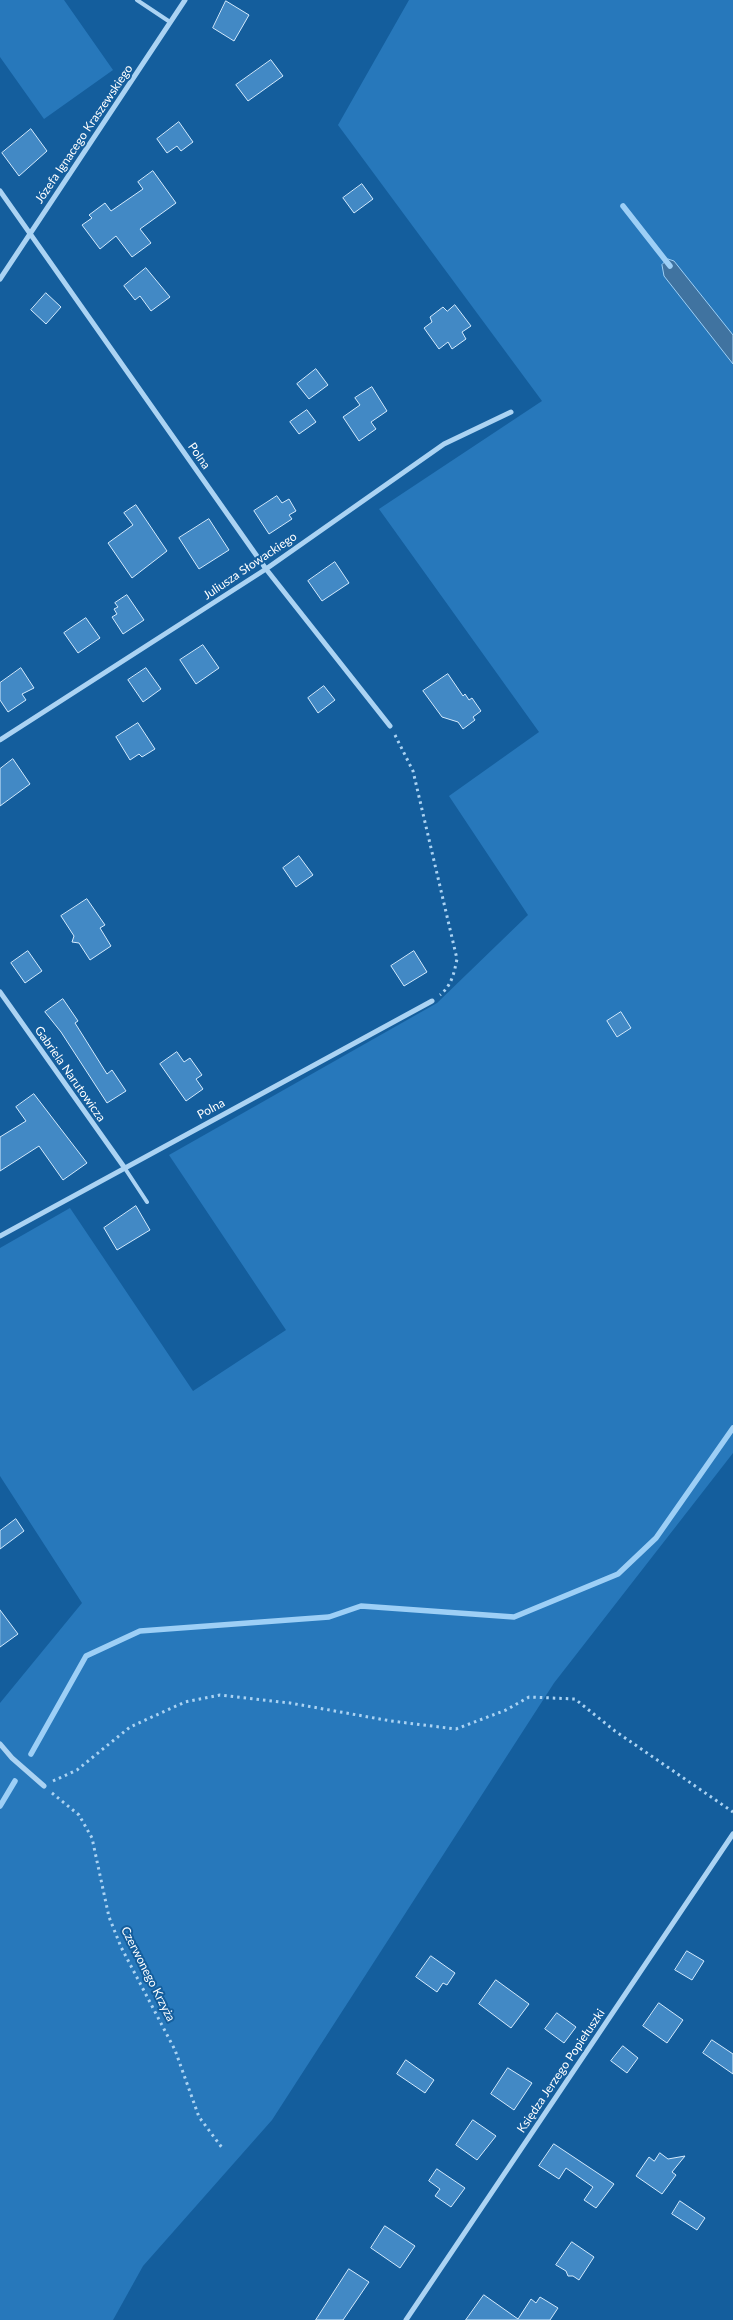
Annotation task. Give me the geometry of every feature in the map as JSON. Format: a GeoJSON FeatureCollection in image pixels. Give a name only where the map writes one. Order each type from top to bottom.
{"type":"FeatureCollection","features":[{"type":"Feature","properties":{"kind":"street","name":"Józefa Ignacego Kraszewskiego"},"geometry":{"type":"LineString","coordinates":[[0,279],[185,0]]}},
{"type":"Feature","properties":{"kind":"street","name":"Polna"},"geometry":{"type":"LineString","coordinates":[[0,191],[266,569],[390,726]]}},
{"type":"Feature","properties":{"kind":"street","name":"Juliusza Słowackiego"},"geometry":{"type":"LineString","coordinates":[[0,740],[266,569],[444,444],[511,412]]}},
{"type":"Feature","properties":{"kind":"street","name":"Gabriela Narutowicza"},"geometry":{"type":"LineString","coordinates":[[0,992],[124,1168]]}},
{"type":"Feature","properties":{"kind":"street","name":"Polna"},"geometry":{"type":"LineString","coordinates":[[0,1236],[432,1001]]}},
{"type":"Feature","properties":{"kind":"street"},"geometry":{"type":"LineString","coordinates":[[0,1744],[12,1758],[44,1786]]}},
{"type":"Feature","properties":{"kind":"street","name":"Księdza Jerzego Popiełuszki"},"geometry":{"type":"LineString","coordinates":[[406,2320],[733,1834]]}},
{"type":"Feature","properties":{"kind":"lane"},"geometry":{"type":"LineString","coordinates":[[137,0],[170,22]]}},
{"type":"Feature","properties":{"kind":"lane"},"geometry":{"type":"LineString","coordinates":[[124,1168],[147,1202]]}},
{"type":"Feature","properties":{"kind":"path"},"geometry":{"type":"LineString","coordinates":[[390,726],[413,771],[456,959],[453,977],[447,989],[432,1001]]}},
{"type":"Feature","properties":{"kind":"path"},"geometry":{"type":"LineString","coordinates":[[44,1786],[77,1770],[130,1727],[185,1702],[220,1695],[290,1703],[391,1721],[456,1729],[506,1710],[529,1697],[575,1699],[614,1731],[733,1812]]}},
{"type":"Feature","properties":{"kind":"path","name":"Czerwonego Krzyża"},"geometry":{"type":"LineString","coordinates":[[44,1786],[79,1815],[92,1838],[109,1917],[121,1948],[175,2050],[200,2117],[224,2149]]}},
{"type":"Feature","properties":{"kind":"shaded area"},"geometry":{"type":"Polygon","coordinates":[[[0,0],[64,0],[113,70],[44,119],[0,57],[0,0]]]}},
{"type":"Feature","properties":{"kind":"shaded area"},"geometry":{"type":"Polygon","coordinates":[[[409,0],[733,0],[733,1453],[554,1683],[272,2120],[143,2266],[113,2320],[0,2320],[0,1703],[82,1603],[0,1476],[0,1248],[70,1208],[193,1391],[286,1330],[169,1155],[437,1003],[528,915],[449,796],[539,732],[379,509],[542,401],[338,125],[409,0]]]}},
{"type":"Feature","properties":{"kind":"shaded area"},"geometry":{"type":"Polygon","coordinates":[[[668,259],[674,261],[733,335],[733,364],[664,276],[662,265],[668,259]]]}},
{"type":"Feature","properties":{"kind":"building"},"geometry":{"type":"Polygon","coordinates":[[[226,1],[249,15],[234,41],[213,28],[226,1]]]}},
{"type":"Feature","properties":{"kind":"building"},"geometry":{"type":"Polygon","coordinates":[[[271,60],[283,76],[248,101],[236,85],[271,60]]]}},
{"type":"Feature","properties":{"kind":"building"},"geometry":{"type":"Polygon","coordinates":[[[179,122],[193,142],[181,151],[177,146],[167,153],[157,139],[179,122]]]}},
{"type":"Feature","properties":{"kind":"building"},"geometry":{"type":"Polygon","coordinates":[[[31,129],[47,151],[19,176],[2,153],[31,129]]]}},
{"type":"Feature","properties":{"kind":"building"},"geometry":{"type":"Polygon","coordinates":[[[153,171],[176,203],[140,229],[151,243],[132,257],[116,236],[100,249],[82,225],[92,218],[89,215],[105,203],[111,211],[143,189],[138,182],[153,171]]]}},
{"type":"Feature","properties":{"kind":"building"},"geometry":{"type":"Polygon","coordinates":[[[362,184],[373,199],[354,213],[343,198],[362,184]]]}},
{"type":"Feature","properties":{"kind":"building"},"geometry":{"type":"Polygon","coordinates":[[[146,268],[170,297],[151,311],[140,296],[135,300],[124,286],[146,268]]]}},
{"type":"Feature","properties":{"kind":"building"},"geometry":{"type":"Polygon","coordinates":[[[46,293],[61,307],[46,324],[31,310],[46,293]]]}},
{"type":"Feature","properties":{"kind":"building"},"geometry":{"type":"Polygon","coordinates":[[[455,305],[471,326],[462,332],[466,339],[452,349],[448,342],[439,349],[424,328],[432,322],[430,317],[443,307],[447,311],[455,305]]]}},
{"type":"Feature","properties":{"kind":"building"},"geometry":{"type":"Polygon","coordinates":[[[316,369],[328,385],[309,399],[297,384],[316,369]]]}},
{"type":"Feature","properties":{"kind":"building"},"geometry":{"type":"Polygon","coordinates":[[[372,387],[387,411],[371,422],[376,429],[359,441],[343,417],[360,405],[355,398],[372,387]]]}},
{"type":"Feature","properties":{"kind":"building"},"geometry":{"type":"Polygon","coordinates":[[[307,410],[316,422],[299,434],[290,422],[307,410]]]}},
{"type":"Feature","properties":{"kind":"building"},"geometry":{"type":"Polygon","coordinates":[[[277,496],[282,503],[289,499],[296,511],[289,515],[292,519],[269,534],[254,511],[277,496]]]}},
{"type":"Feature","properties":{"kind":"building"},"geometry":{"type":"Polygon","coordinates":[[[136,505],[167,551],[132,578],[108,543],[133,525],[124,513],[136,505]]]}},
{"type":"Feature","properties":{"kind":"building"},"geometry":{"type":"Polygon","coordinates":[[[209,519],[229,550],[199,569],[179,538],[209,519]]]}},
{"type":"Feature","properties":{"kind":"building"},"geometry":{"type":"Polygon","coordinates":[[[335,562],[349,583],[322,601],[308,581],[335,562]]]}},
{"type":"Feature","properties":{"kind":"building"},"geometry":{"type":"Polygon","coordinates":[[[127,595],[144,620],[123,634],[112,617],[117,614],[114,609],[118,607],[115,603],[127,595]]]}},
{"type":"Feature","properties":{"kind":"building"},"geometry":{"type":"Polygon","coordinates":[[[86,618],[100,638],[78,653],[64,633],[86,618]]]}},
{"type":"Feature","properties":{"kind":"building"},"geometry":{"type":"Polygon","coordinates":[[[203,645],[219,668],[196,684],[180,660],[203,645]]]}},
{"type":"Feature","properties":{"kind":"building"},"geometry":{"type":"Polygon","coordinates":[[[21,668],[34,688],[22,694],[26,700],[8,712],[0,700],[0,683],[21,668]]]}},
{"type":"Feature","properties":{"kind":"building"},"geometry":{"type":"Polygon","coordinates":[[[146,668],[161,689],[143,702],[128,680],[146,668]]]}},
{"type":"Feature","properties":{"kind":"building"},"geometry":{"type":"Polygon","coordinates":[[[448,674],[463,696],[465,694],[469,700],[472,698],[481,711],[473,717],[475,720],[463,729],[458,722],[442,717],[423,691],[448,674]]]}},
{"type":"Feature","properties":{"kind":"building"},"geometry":{"type":"Polygon","coordinates":[[[324,686],[335,700],[318,713],[308,698],[324,686]]]}},
{"type":"Feature","properties":{"kind":"building"},"geometry":{"type":"Polygon","coordinates":[[[138,723],[155,749],[142,757],[139,754],[130,760],[116,737],[138,723]]]}},
{"type":"Feature","properties":{"kind":"building"},"geometry":{"type":"Polygon","coordinates":[[[13,759],[30,784],[0,806],[0,769],[13,759]]]}},
{"type":"Feature","properties":{"kind":"building"},"geometry":{"type":"Polygon","coordinates":[[[299,856],[313,875],[296,887],[283,868],[299,856]]]}},
{"type":"Feature","properties":{"kind":"building"},"geometry":{"type":"Polygon","coordinates":[[[87,899],[105,925],[100,928],[111,946],[90,960],[79,943],[72,942],[74,936],[61,916],[87,899]]]}},
{"type":"Feature","properties":{"kind":"building"},"geometry":{"type":"Polygon","coordinates":[[[28,951],[42,971],[25,983],[11,963],[28,951]]]}},
{"type":"Feature","properties":{"kind":"building"},"geometry":{"type":"Polygon","coordinates":[[[414,951],[427,972],[404,986],[391,966],[414,951]]]}},
{"type":"Feature","properties":{"kind":"building"},"geometry":{"type":"Polygon","coordinates":[[[63,999],[78,1021],[75,1023],[107,1074],[112,1070],[126,1091],[107,1103],[61,1032],[45,1012],[63,999]]]}},
{"type":"Feature","properties":{"kind":"building"},"geometry":{"type":"Polygon","coordinates":[[[621,1012],[631,1028],[617,1037],[607,1021],[621,1012]]]}},
{"type":"Feature","properties":{"kind":"building"},"geometry":{"type":"Polygon","coordinates":[[[177,1052],[184,1062],[190,1058],[202,1075],[196,1079],[203,1089],[186,1101],[160,1064],[177,1052]]]}},
{"type":"Feature","properties":{"kind":"building"},"geometry":{"type":"Polygon","coordinates":[[[34,1094],[87,1163],[63,1180],[39,1146],[0,1171],[0,1137],[26,1121],[16,1107],[34,1094]]]}},
{"type":"Feature","properties":{"kind":"building"},"geometry":{"type":"Polygon","coordinates":[[[136,1206],[150,1230],[117,1250],[104,1228],[136,1206]]]}},
{"type":"Feature","properties":{"kind":"building"},"geometry":{"type":"Polygon","coordinates":[[[16,1519],[24,1531],[0,1549],[0,1531],[16,1519]]]}},
{"type":"Feature","properties":{"kind":"building"},"geometry":{"type":"Polygon","coordinates":[[[0,1610],[18,1634],[0,1647],[0,1610]]]}},
{"type":"Feature","properties":{"kind":"building"},"geometry":{"type":"Polygon","coordinates":[[[687,1951],[704,1961],[692,1980],[675,1970],[687,1951]]]}},
{"type":"Feature","properties":{"kind":"building"},"geometry":{"type":"Polygon","coordinates":[[[431,1956],[455,1973],[447,1985],[443,1983],[437,1992],[416,1977],[431,1956]]]}},
{"type":"Feature","properties":{"kind":"building"},"geometry":{"type":"Polygon","coordinates":[[[496,1980],[529,2004],[511,2028],[479,2004],[496,1980]]]}},
{"type":"Feature","properties":{"kind":"building"},"geometry":{"type":"Polygon","coordinates":[[[659,2003],[683,2020],[667,2043],[643,2026],[659,2003]]]}},
{"type":"Feature","properties":{"kind":"building"},"geometry":{"type":"Polygon","coordinates":[[[557,2013],[576,2027],[564,2043],[545,2029],[557,2013]]]}},
{"type":"Feature","properties":{"kind":"building"},"geometry":{"type":"Polygon","coordinates":[[[712,2040],[733,2054],[733,2074],[703,2053],[712,2040]]]}},
{"type":"Feature","properties":{"kind":"building"},"geometry":{"type":"Polygon","coordinates":[[[623,2046],[638,2058],[627,2073],[611,2061],[623,2046]]]}},
{"type":"Feature","properties":{"kind":"building"},"geometry":{"type":"Polygon","coordinates":[[[406,2060],[434,2080],[425,2093],[397,2074],[406,2060]]]}},
{"type":"Feature","properties":{"kind":"building"},"geometry":{"type":"Polygon","coordinates":[[[508,2068],[532,2083],[514,2110],[491,2094],[508,2068]]]}},
{"type":"Feature","properties":{"kind":"building"},"geometry":{"type":"Polygon","coordinates":[[[473,2120],[496,2136],[477,2160],[456,2145],[473,2120]]]}},
{"type":"Feature","properties":{"kind":"building"},"geometry":{"type":"Polygon","coordinates":[[[554,2144],[614,2184],[596,2208],[584,2200],[593,2187],[566,2168],[559,2179],[539,2166],[554,2144]]]}},
{"type":"Feature","properties":{"kind":"building"},"geometry":{"type":"Polygon","coordinates":[[[660,2153],[668,2159],[685,2156],[672,2172],[676,2175],[662,2194],[636,2176],[649,2157],[654,2161],[660,2153]]]}},
{"type":"Feature","properties":{"kind":"building"},"geometry":{"type":"Polygon","coordinates":[[[437,2169],[465,2188],[451,2207],[435,2196],[440,2189],[429,2181],[437,2169]]]}},
{"type":"Feature","properties":{"kind":"building"},"geometry":{"type":"Polygon","coordinates":[[[680,2201],[705,2218],[697,2230],[672,2214],[680,2201]]]}},
{"type":"Feature","properties":{"kind":"building"},"geometry":{"type":"Polygon","coordinates":[[[385,2226],[415,2246],[400,2268],[371,2248],[385,2226]]]}},
{"type":"Feature","properties":{"kind":"building"},"geometry":{"type":"Polygon","coordinates":[[[572,2242],[594,2257],[579,2280],[573,2276],[568,2276],[566,2271],[556,2265],[572,2242]]]}},
{"type":"Feature","properties":{"kind":"building"},"geometry":{"type":"Polygon","coordinates":[[[349,2269],[369,2282],[343,2320],[316,2320],[349,2269]]]}},
{"type":"Feature","properties":{"kind":"building"},"geometry":{"type":"Polygon","coordinates":[[[484,2295],[518,2319],[531,2299],[536,2303],[540,2297],[558,2308],[550,2320],[466,2320],[484,2295]]]}},
{"type":"Feature","properties":{"kind":"waterway"},"geometry":{"type":"LineString","coordinates":[[623,206],[670,266]]}},
{"type":"Feature","properties":{"kind":"waterway"},"geometry":{"type":"LineString","coordinates":[[31,1754],[86,1656],[140,1631],[329,1617],[361,1606],[514,1617],[618,1574],[656,1538],[733,1428]]}},
{"type":"Feature","properties":{"kind":"waterway"},"geometry":{"type":"LineString","coordinates":[[0,1806],[15,1781]]}}]}
